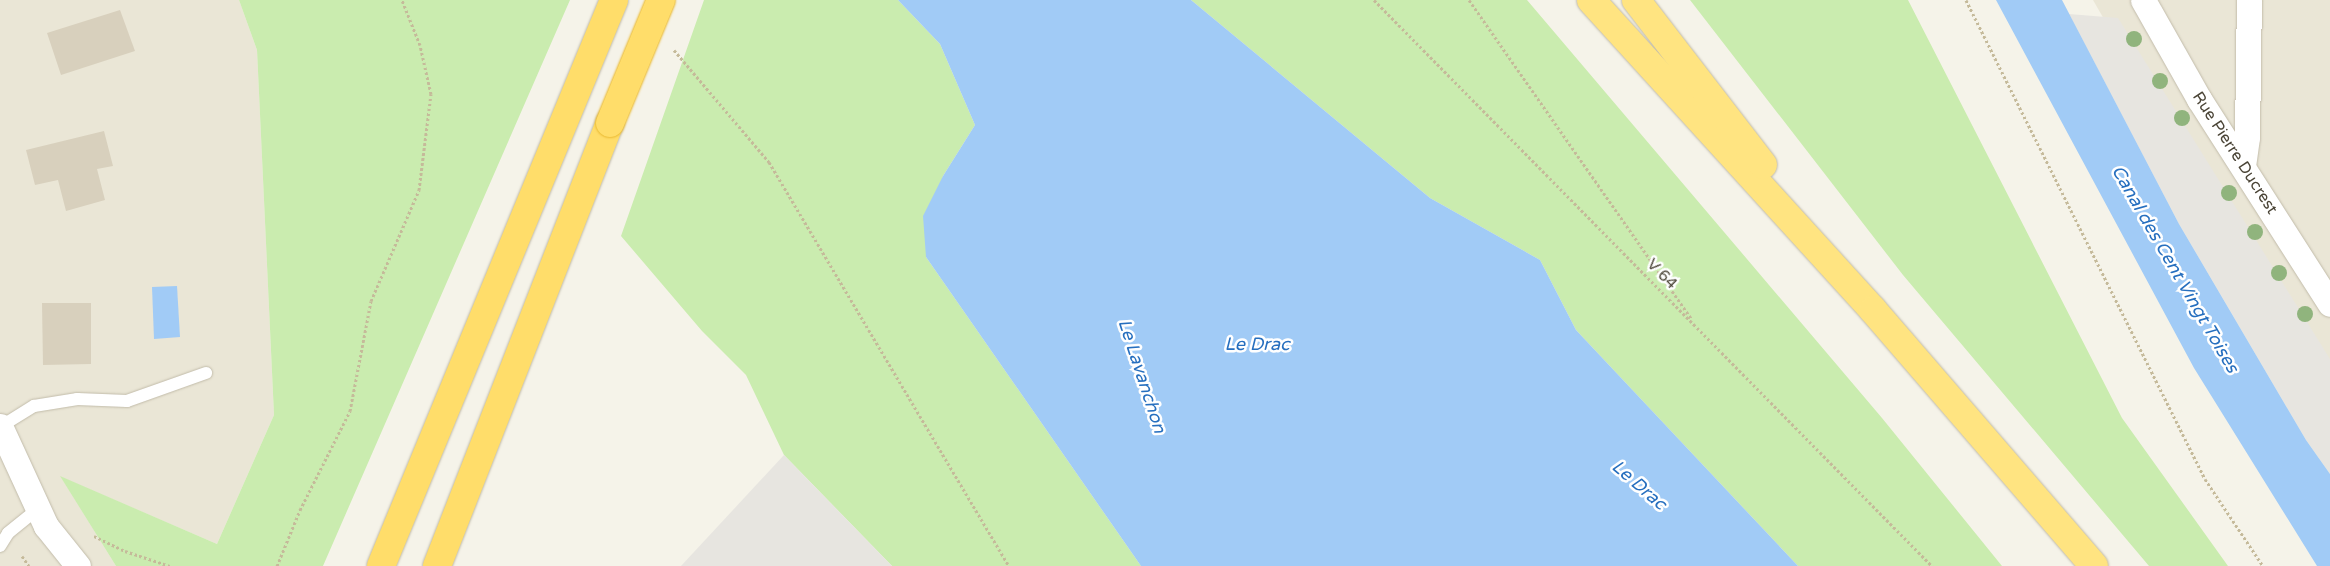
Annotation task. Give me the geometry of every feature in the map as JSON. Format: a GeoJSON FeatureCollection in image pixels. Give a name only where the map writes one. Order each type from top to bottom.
{"type":"FeatureCollection","features":[{"type":"Feature","properties":{"kind":"highway"},"geometry":{"type":"LineString","coordinates":[[381,566],[614,0]]}},
{"type":"Feature","properties":{"kind":"highway"},"geometry":{"type":"LineString","coordinates":[[438,566],[610,123],[661,0]]}},
{"type":"Feature","properties":{"kind":"highway"},"geometry":{"type":"LineString","coordinates":[[1591,0],[1873,310],[2094,566]]}},
{"type":"Feature","properties":{"kind":"highway"},"geometry":{"type":"LineString","coordinates":[[1636,0],[1873,310]]}},
{"type":"Feature","properties":{"kind":"street","name":"Rue Pierre Ducrest"},"geometry":{"type":"LineString","coordinates":[[2142,0],[2199,99],[2330,304]]}},
{"type":"Feature","properties":{"kind":"street"},"geometry":{"type":"LineString","coordinates":[[2243,166],[2247,137],[2249,0]]}},
{"type":"Feature","properties":{"kind":"street"},"geometry":{"type":"LineString","coordinates":[[0,426],[46,526],[78,566]]}},
{"type":"Feature","properties":{"kind":"lane"},"geometry":{"type":"LineString","coordinates":[[0,426],[34,406],[77,399],[127,400],[206,373]]}},
{"type":"Feature","properties":{"kind":"lane"},"geometry":{"type":"LineString","coordinates":[[0,546],[8,533],[38,509]]}},
{"type":"Feature","properties":{"kind":"path"},"geometry":{"type":"LineString","coordinates":[[277,566],[300,510],[350,411],[371,301],[419,190],[431,94],[420,45],[402,0]]}},
{"type":"Feature","properties":{"kind":"path","name":"V 64"},"geometry":{"type":"LineString","coordinates":[[1374,0],[1932,566]]}},
{"type":"Feature","properties":{"kind":"path"},"geometry":{"type":"LineString","coordinates":[[1469,0],[1695,325]]}},
{"type":"Feature","properties":{"kind":"path"},"geometry":{"type":"LineString","coordinates":[[1966,0],[2205,479],[2262,566]]}},
{"type":"Feature","properties":{"kind":"path"},"geometry":{"type":"LineString","coordinates":[[669,44],[769,162],[1009,566]]}},
{"type":"Feature","properties":{"kind":"path"},"geometry":{"type":"LineString","coordinates":[[90,534],[125,551],[170,566]]}},
{"type":"Feature","properties":{"kind":"shaded area"},"geometry":{"type":"Polygon","coordinates":[[[0,0],[239,0],[257,50],[274,415],[217,544],[61,477],[116,566],[0,566],[0,0]]]}},
{"type":"Feature","properties":{"kind":"shaded area"},"geometry":{"type":"Polygon","coordinates":[[[2093,0],[2330,0],[2330,385],[2154,106],[2093,0]]]}},
{"type":"Feature","properties":{"kind":"shaded area"},"geometry":{"type":"Polygon","coordinates":[[[2069,14],[2118,18],[2330,359],[2330,474],[2306,440],[2179,224],[2069,14]]]}},
{"type":"Feature","properties":{"kind":"shaded area"},"geometry":{"type":"Polygon","coordinates":[[[784,455],[892,566],[681,566],[784,455]]]}},
{"type":"Feature","properties":{"kind":"green space"},"geometry":{"type":"Polygon","coordinates":[[[239,0],[570,0],[323,566],[116,566],[60,476],[217,544],[274,415],[257,50],[239,0]]]}},
{"type":"Feature","properties":{"kind":"green space"},"geometry":{"type":"Polygon","coordinates":[[[704,0],[898,0],[940,44],[975,125],[943,176],[926,257],[1141,566],[892,566],[784,455],[746,375],[702,331],[621,236],[704,0]]]}},
{"type":"Feature","properties":{"kind":"green space"},"geometry":{"type":"Polygon","coordinates":[[[1191,0],[1527,0],[1882,418],[2002,566],[1798,566],[1576,330],[1540,260],[1430,198],[1191,0]]]}},
{"type":"Feature","properties":{"kind":"green space"},"geometry":{"type":"Polygon","coordinates":[[[1690,0],[1908,0],[2122,418],[2228,566],[2149,566],[1903,275],[1690,0]]]}},
{"type":"Feature","properties":{"kind":"water","name":"Le Drac"},"geometry":{"type":"Polygon","coordinates":[[[898,0],[1191,0],[1430,198],[1540,260],[1576,330],[1798,566],[1141,566],[926,257],[923,216],[943,176],[975,125],[940,44],[898,0]]]}},
{"type":"Feature","properties":{"kind":"water","name":"Canal des Cent Vingt Toises"},"geometry":{"type":"Polygon","coordinates":[[[1996,0],[2062,0],[2179,224],[2306,440],[2330,474],[2330,566],[2317,566],[2194,368],[1996,0]]]}},
{"type":"Feature","properties":{"kind":"water"},"geometry":{"type":"Polygon","coordinates":[[[177,286],[180,337],[154,339],[152,287],[177,286]]]}},
{"type":"Feature","properties":{"kind":"building"},"geometry":{"type":"Polygon","coordinates":[[[120,10],[135,51],[61,75],[47,33],[120,10]]]}},
{"type":"Feature","properties":{"kind":"building"},"geometry":{"type":"Polygon","coordinates":[[[104,131],[113,166],[97,169],[105,200],[66,211],[58,180],[35,185],[26,150],[104,131]]]}},
{"type":"Feature","properties":{"kind":"building"},"geometry":{"type":"Polygon","coordinates":[[[42,303],[91,303],[91,364],[43,365],[42,303]]]}},
{"type":"Feature","properties":{"kind":"water label","name":"Le Lavanchon"},"geometry":{"type":"Point","coordinates":[1142,376]}}]}
